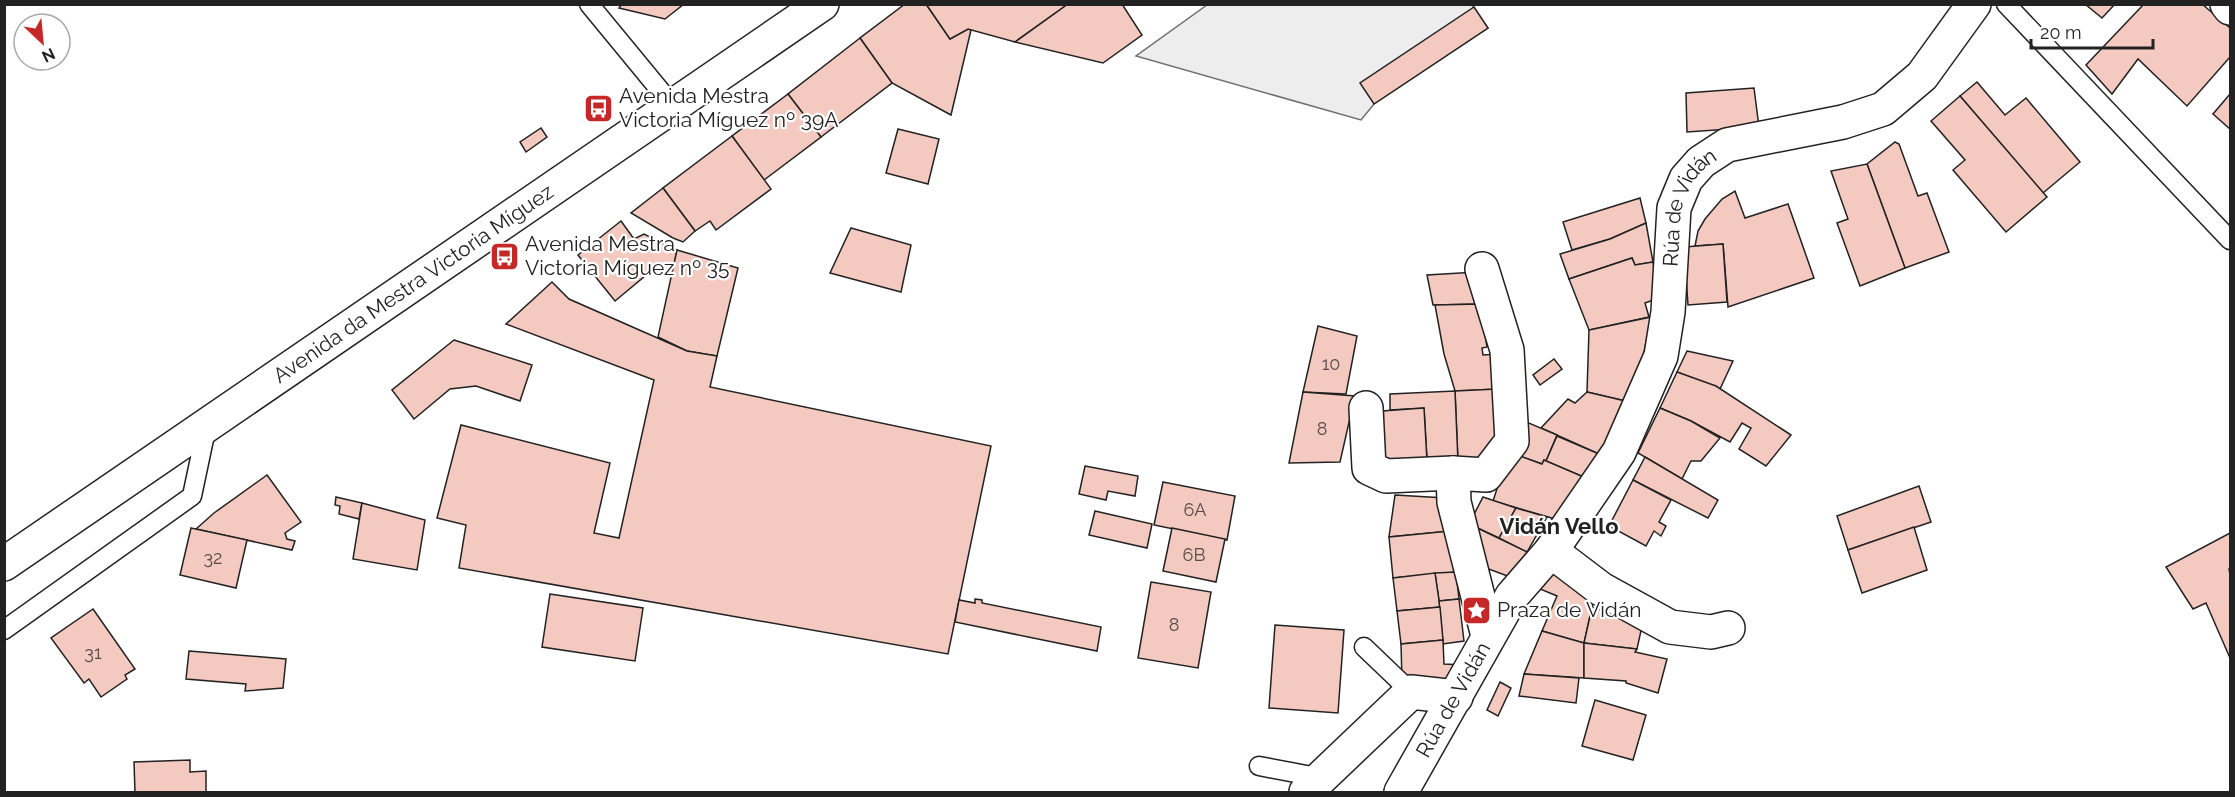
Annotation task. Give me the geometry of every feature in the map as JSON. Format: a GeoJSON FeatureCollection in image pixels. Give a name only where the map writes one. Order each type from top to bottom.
{"type":"FeatureCollection","features":[{"type":"Feature","properties":{"kind":"street","name":"Avenida da Mestra Victoria Míguez"},"geometry":{"type":"LineString","coordinates":[[4,564],[673,106],[790,14],[822,4]]}},
{"type":"Feature","properties":{"kind":"street","name":"Rúa de Vidán"},"geometry":{"type":"LineString","coordinates":[[1401,792],[1512,596],[1551,551],[1619,452],[1661,357],[1668,312],[1674,208],[1686,178],[1701,162],[1727,145],[1843,122],[1883,109],[1922,76],[1974,4]]}},
{"type":"Feature","properties":{"kind":"street"},"geometry":{"type":"LineString","coordinates":[[2227,4],[2230,8]]}},
{"type":"Feature","properties":{"kind":"street"},"geometry":{"type":"LineString","coordinates":[[1366,408],[1369,468],[1386,476],[1453,473],[1486,475],[1512,441],[1507,350],[1482,269]]}},
{"type":"Feature","properties":{"kind":"street"},"geometry":{"type":"LineString","coordinates":[[1453,473],[1454,502],[1488,636]]}},
{"type":"Feature","properties":{"kind":"street"},"geometry":{"type":"LineString","coordinates":[[1551,551],[1601,590],[1670,627],[1711,632],[1728,628]]}},
{"type":"Feature","properties":{"kind":"street"},"geometry":{"type":"LineString","coordinates":[[1314,785],[1411,692],[1456,697]]}},
{"type":"Feature","properties":{"kind":"lane"},"geometry":{"type":"LineString","coordinates":[[589,4],[673,106]]}},
{"type":"Feature","properties":{"kind":"lane"},"geometry":{"type":"LineString","coordinates":[[2006,4],[2230,240]]}},
{"type":"Feature","properties":{"kind":"lane"},"geometry":{"type":"LineString","coordinates":[[4,630],[192,496],[207,424]]}},
{"type":"Feature","properties":{"kind":"lane"},"geometry":{"type":"LineString","coordinates":[[1364,647],[1411,692]]}},
{"type":"Feature","properties":{"kind":"lane"},"geometry":{"type":"LineString","coordinates":[[1258,766],[1314,785]]}},
{"type":"Feature","properties":{"kind":"shaded area"},"geometry":{"type":"Polygon","coordinates":[[[1207,5],[1472,5],[1488,28],[1374,104],[1361,120],[1136,56],[1207,5]]]}},
{"type":"Feature","properties":{"kind":"building"},"geometry":{"type":"Polygon","coordinates":[[[622,4],[684,4],[665,19],[619,8],[622,4]]]}},
{"type":"Feature","properties":{"kind":"building"},"geometry":{"type":"Polygon","coordinates":[[[905,4],[926,4],[950,39],[968,29],[971,30],[951,115],[892,83],[860,38],[905,4]]]}},
{"type":"Feature","properties":{"kind":"building"},"geometry":{"type":"Polygon","coordinates":[[[926,4],[1068,4],[1015,42],[968,29],[950,39],[926,4]]]}},
{"type":"Feature","properties":{"kind":"building"},"geometry":{"type":"Polygon","coordinates":[[[1068,4],[1122,4],[1142,35],[1103,63],[1015,42],[1068,4]]]}},
{"type":"Feature","properties":{"kind":"building"},"geometry":{"type":"Polygon","coordinates":[[[2085,4],[2115,4],[2102,18],[2085,4]]]}},
{"type":"Feature","properties":{"kind":"building"},"geometry":{"type":"Polygon","coordinates":[[[2144,4],[2202,4],[2230,28],[2230,57],[2187,106],[2138,59],[2112,94],[2086,65],[2144,4]]]}},
{"type":"Feature","properties":{"kind":"building"},"geometry":{"type":"Polygon","coordinates":[[[1474,7],[1488,28],[1374,104],[1360,83],[1474,7]]]}},
{"type":"Feature","properties":{"kind":"building"},"geometry":{"type":"Polygon","coordinates":[[[860,38],[892,83],[821,137],[788,94],[860,38]]]}},
{"type":"Feature","properties":{"kind":"building"},"geometry":{"type":"Polygon","coordinates":[[[1977,82],[2005,115],[2026,98],[2080,162],[2043,193],[1960,96],[1977,82]]]}},
{"type":"Feature","properties":{"kind":"building"},"geometry":{"type":"Polygon","coordinates":[[[1754,88],[1759,127],[1687,132],[1686,93],[1754,88]]]}},
{"type":"Feature","properties":{"kind":"building"},"geometry":{"type":"Polygon","coordinates":[[[788,94],[821,137],[764,180],[732,136],[788,94]]]}},
{"type":"Feature","properties":{"kind":"building"},"geometry":{"type":"Polygon","coordinates":[[[2230,94],[2230,129],[2213,114],[2230,94]]]}},
{"type":"Feature","properties":{"kind":"building"},"geometry":{"type":"Polygon","coordinates":[[[1960,96],[2047,197],[2006,232],[1953,170],[1965,160],[1931,121],[1960,96]]]}},
{"type":"Feature","properties":{"kind":"building"},"geometry":{"type":"Polygon","coordinates":[[[541,128],[547,137],[526,152],[520,142],[541,128]]]}},
{"type":"Feature","properties":{"kind":"building"},"geometry":{"type":"Polygon","coordinates":[[[898,129],[939,139],[928,184],[886,173],[898,129]]]}},
{"type":"Feature","properties":{"kind":"building"},"geometry":{"type":"Polygon","coordinates":[[[732,136],[771,189],[716,230],[710,221],[695,231],[663,188],[732,136]]]}},
{"type":"Feature","properties":{"kind":"building"},"geometry":{"type":"Polygon","coordinates":[[[1895,142],[1899,144],[1918,196],[1927,193],[1949,252],[1905,268],[1867,164],[1895,142]]]}},
{"type":"Feature","properties":{"kind":"building"},"geometry":{"type":"Polygon","coordinates":[[[1867,164],[1905,268],[1860,286],[1837,223],[1848,219],[1831,171],[1867,164]]]}},
{"type":"Feature","properties":{"kind":"building"},"geometry":{"type":"Polygon","coordinates":[[[663,188],[695,231],[683,242],[631,213],[663,188]]]}},
{"type":"Feature","properties":{"kind":"building"},"geometry":{"type":"Polygon","coordinates":[[[1735,191],[1745,218],[1788,204],[1814,278],[1728,307],[1723,244],[1695,246],[1698,231],[1705,219],[1722,199],[1735,191]]]}},
{"type":"Feature","properties":{"kind":"building"},"geometry":{"type":"Polygon","coordinates":[[[1640,198],[1646,223],[1610,239],[1572,250],[1563,222],[1640,198]]]}},
{"type":"Feature","properties":{"kind":"building"},"geometry":{"type":"Polygon","coordinates":[[[621,221],[634,239],[644,234],[677,250],[672,276],[656,267],[615,301],[578,255],[621,221]]]}},
{"type":"Feature","properties":{"kind":"building"},"geometry":{"type":"Polygon","coordinates":[[[1646,223],[1653,262],[1635,265],[1632,258],[1569,279],[1560,254],[1610,239],[1646,223]]]}},
{"type":"Feature","properties":{"kind":"building"},"geometry":{"type":"Polygon","coordinates":[[[851,228],[911,245],[901,292],[830,273],[851,228]]]}},
{"type":"Feature","properties":{"kind":"building"},"geometry":{"type":"Polygon","coordinates":[[[1723,244],[1727,302],[1688,305],[1684,247],[1723,244]]]}},
{"type":"Feature","properties":{"kind":"building"},"geometry":{"type":"Polygon","coordinates":[[[677,250],[738,268],[717,356],[687,351],[658,337],[677,250]]]}},
{"type":"Feature","properties":{"kind":"building"},"geometry":{"type":"Polygon","coordinates":[[[1632,258],[1635,265],[1653,262],[1659,298],[1645,303],[1649,317],[1589,330],[1569,279],[1632,258]]]}},
{"type":"Feature","properties":{"kind":"building"},"geometry":{"type":"Polygon","coordinates":[[[1477,272],[1480,304],[1433,305],[1427,275],[1477,272]]]}},
{"type":"Feature","properties":{"kind":"building"},"geometry":{"type":"Polygon","coordinates":[[[552,282],[569,299],[687,351],[717,356],[710,387],[991,446],[948,654],[459,568],[466,525],[437,518],[461,425],[610,463],[594,533],[619,538],[654,380],[506,324],[552,282]]]}},
{"type":"Feature","properties":{"kind":"building"},"geometry":{"type":"Polygon","coordinates":[[[1480,304],[1487,347],[1482,348],[1483,355],[1498,354],[1499,389],[1455,391],[1444,354],[1435,305],[1480,304]]]}},
{"type":"Feature","properties":{"kind":"building"},"geometry":{"type":"Polygon","coordinates":[[[1651,317],[1634,403],[1587,392],[1589,330],[1651,317]]]}},
{"type":"Feature","properties":{"kind":"building"},"geometry":{"type":"Polygon","coordinates":[[[1318,326],[1357,336],[1346,394],[1303,392],[1318,326]]]}},
{"type":"Feature","properties":{"kind":"building"},"geometry":{"type":"Polygon","coordinates":[[[454,340],[532,365],[520,401],[476,386],[450,389],[414,419],[392,390],[454,340]]]}},
{"type":"Feature","properties":{"kind":"building"},"geometry":{"type":"Polygon","coordinates":[[[1687,351],[1733,361],[1720,389],[1677,372],[1687,351]]]}},
{"type":"Feature","properties":{"kind":"building"},"geometry":{"type":"Polygon","coordinates":[[[1554,359],[1562,369],[1540,385],[1533,375],[1554,359]]]}},
{"type":"Feature","properties":{"kind":"building"},"geometry":{"type":"Polygon","coordinates":[[[1677,372],[1716,386],[1791,435],[1766,466],[1739,449],[1751,428],[1742,423],[1730,442],[1691,421],[1660,408],[1677,372]]]}},
{"type":"Feature","properties":{"kind":"building"},"geometry":{"type":"Polygon","coordinates":[[[1497,389],[1497,425],[1488,466],[1458,462],[1455,391],[1497,389]]]}},
{"type":"Feature","properties":{"kind":"building"},"geometry":{"type":"Polygon","coordinates":[[[1455,391],[1458,462],[1427,459],[1424,408],[1390,410],[1390,394],[1455,391]]]}},
{"type":"Feature","properties":{"kind":"building"},"geometry":{"type":"Polygon","coordinates":[[[1303,392],[1355,396],[1340,462],[1289,463],[1303,392]]]}},
{"type":"Feature","properties":{"kind":"building"},"geometry":{"type":"Polygon","coordinates":[[[1587,392],[1634,403],[1599,454],[1541,428],[1568,399],[1575,403],[1587,392]]]}},
{"type":"Feature","properties":{"kind":"building"},"geometry":{"type":"Polygon","coordinates":[[[1424,408],[1427,461],[1385,464],[1382,411],[1424,408]]]}},
{"type":"Feature","properties":{"kind":"building"},"geometry":{"type":"Polygon","coordinates":[[[1660,408],[1691,421],[1720,438],[1701,461],[1691,461],[1682,479],[1638,453],[1660,408]]]}},
{"type":"Feature","properties":{"kind":"building"},"geometry":{"type":"Polygon","coordinates":[[[1517,418],[1557,435],[1546,461],[1544,460],[1542,464],[1509,452],[1517,418]]]}},
{"type":"Feature","properties":{"kind":"building"},"geometry":{"type":"Polygon","coordinates":[[[1557,436],[1599,454],[1586,478],[1546,461],[1557,436]]]}},
{"type":"Feature","properties":{"kind":"building"},"geometry":{"type":"Polygon","coordinates":[[[1509,452],[1542,464],[1544,460],[1586,478],[1562,521],[1493,501],[1509,452]]]}},
{"type":"Feature","properties":{"kind":"building"},"geometry":{"type":"Polygon","coordinates":[[[1645,457],[1718,500],[1708,518],[1633,480],[1645,457]]]}},
{"type":"Feature","properties":{"kind":"building"},"geometry":{"type":"Polygon","coordinates":[[[1085,466],[1138,476],[1135,496],[1108,491],[1106,500],[1079,494],[1085,466]]]}},
{"type":"Feature","properties":{"kind":"building"},"geometry":{"type":"Polygon","coordinates":[[[267,475],[301,522],[285,533],[287,539],[295,541],[292,550],[196,529],[214,513],[267,475]]]}},
{"type":"Feature","properties":{"kind":"building"},"geometry":{"type":"Polygon","coordinates":[[[1633,480],[1671,500],[1659,522],[1666,526],[1661,536],[1654,531],[1646,546],[1609,526],[1633,480]]]}},
{"type":"Feature","properties":{"kind":"building"},"geometry":{"type":"Polygon","coordinates":[[[1163,482],[1235,496],[1227,540],[1154,525],[1163,482]]]}},
{"type":"Feature","properties":{"kind":"building"},"geometry":{"type":"Polygon","coordinates":[[[1919,486],[1931,522],[1848,550],[1837,516],[1919,486]]]}},
{"type":"Feature","properties":{"kind":"building"},"geometry":{"type":"Polygon","coordinates":[[[1395,495],[1446,498],[1450,531],[1389,537],[1395,495]]]}},
{"type":"Feature","properties":{"kind":"building"},"geometry":{"type":"Polygon","coordinates":[[[336,497],[362,503],[359,519],[339,514],[340,506],[335,505],[336,497]]]}},
{"type":"Feature","properties":{"kind":"building"},"geometry":{"type":"Polygon","coordinates":[[[1483,497],[1516,508],[1499,538],[1469,524],[1483,497]]]}},
{"type":"Feature","properties":{"kind":"building"},"geometry":{"type":"Polygon","coordinates":[[[362,503],[425,520],[417,570],[353,559],[362,503]]]}},
{"type":"Feature","properties":{"kind":"building"},"geometry":{"type":"Polygon","coordinates":[[[1516,508],[1547,517],[1527,552],[1499,538],[1516,508]]]}},
{"type":"Feature","properties":{"kind":"building"},"geometry":{"type":"Polygon","coordinates":[[[1095,511],[1152,524],[1147,548],[1089,535],[1095,511]]]}},
{"type":"Feature","properties":{"kind":"building"},"geometry":{"type":"Polygon","coordinates":[[[1469,524],[1527,552],[1513,578],[1475,564],[1469,524]]]}},
{"type":"Feature","properties":{"kind":"building"},"geometry":{"type":"Polygon","coordinates":[[[1914,527],[1927,570],[1862,593],[1848,550],[1914,527]]]}},
{"type":"Feature","properties":{"kind":"building"},"geometry":{"type":"Polygon","coordinates":[[[191,528],[247,540],[236,588],[180,575],[191,528]]]}},
{"type":"Feature","properties":{"kind":"building"},"geometry":{"type":"Polygon","coordinates":[[[1172,528],[1225,539],[1216,582],[1163,571],[1172,528]]]}},
{"type":"Feature","properties":{"kind":"building"},"geometry":{"type":"Polygon","coordinates":[[[1450,531],[1456,572],[1393,578],[1389,537],[1450,531]]]}},
{"type":"Feature","properties":{"kind":"building"},"geometry":{"type":"Polygon","coordinates":[[[2230,533],[2230,658],[2206,603],[2193,609],[2166,567],[2230,533]]]}},
{"type":"Feature","properties":{"kind":"building"},"geometry":{"type":"Polygon","coordinates":[[[1555,566],[1593,603],[1584,643],[1542,631],[1557,596],[1540,589],[1555,566]]]}},
{"type":"Feature","properties":{"kind":"building"},"geometry":{"type":"Polygon","coordinates":[[[1456,572],[1459,599],[1439,601],[1435,573],[1456,572]]]}},
{"type":"Feature","properties":{"kind":"building"},"geometry":{"type":"Polygon","coordinates":[[[1435,573],[1440,607],[1397,611],[1393,578],[1435,573]]]}},
{"type":"Feature","properties":{"kind":"building"},"geometry":{"type":"Polygon","coordinates":[[[1151,582],[1211,592],[1198,668],[1138,658],[1151,582]]]}},
{"type":"Feature","properties":{"kind":"building"},"geometry":{"type":"Polygon","coordinates":[[[550,594],[643,608],[635,661],[542,647],[550,594]]]}},
{"type":"Feature","properties":{"kind":"building"},"geometry":{"type":"Polygon","coordinates":[[[975,599],[982,600],[982,603],[1101,627],[1097,651],[955,622],[959,600],[975,603],[975,599]]]}},
{"type":"Feature","properties":{"kind":"building"},"geometry":{"type":"Polygon","coordinates":[[[1459,599],[1464,641],[1443,644],[1439,601],[1459,599]]]}},
{"type":"Feature","properties":{"kind":"building"},"geometry":{"type":"Polygon","coordinates":[[[1440,607],[1443,640],[1401,644],[1397,611],[1440,607]]]}},
{"type":"Feature","properties":{"kind":"building"},"geometry":{"type":"Polygon","coordinates":[[[1592,607],[1642,626],[1637,649],[1584,643],[1592,607]]]}},
{"type":"Feature","properties":{"kind":"building"},"geometry":{"type":"Polygon","coordinates":[[[93,609],[135,669],[125,675],[127,679],[101,697],[89,679],[84,683],[51,638],[93,609]]]}},
{"type":"Feature","properties":{"kind":"building"},"geometry":{"type":"Polygon","coordinates":[[[1275,625],[1344,630],[1338,713],[1269,708],[1275,625]]]}},
{"type":"Feature","properties":{"kind":"building"},"geometry":{"type":"Polygon","coordinates":[[[1542,631],[1584,643],[1584,678],[1524,674],[1542,631]]]}},
{"type":"Feature","properties":{"kind":"building"},"geometry":{"type":"Polygon","coordinates":[[[1443,640],[1444,664],[1463,665],[1456,682],[1402,681],[1401,644],[1443,640]]]}},
{"type":"Feature","properties":{"kind":"building"},"geometry":{"type":"Polygon","coordinates":[[[1584,643],[1637,649],[1635,652],[1667,659],[1658,693],[1626,683],[1626,681],[1584,678],[1584,643]]]}},
{"type":"Feature","properties":{"kind":"building"},"geometry":{"type":"Polygon","coordinates":[[[189,651],[286,659],[283,688],[245,691],[246,684],[186,679],[189,651]]]}},
{"type":"Feature","properties":{"kind":"building"},"geometry":{"type":"Polygon","coordinates":[[[1524,674],[1579,678],[1576,703],[1519,696],[1524,674]]]}},
{"type":"Feature","properties":{"kind":"building"},"geometry":{"type":"Polygon","coordinates":[[[1500,682],[1511,688],[1498,716],[1487,710],[1500,682]]]}},
{"type":"Feature","properties":{"kind":"building"},"geometry":{"type":"Polygon","coordinates":[[[1595,700],[1646,715],[1633,760],[1582,746],[1595,700]]]}},
{"type":"Feature","properties":{"kind":"building"},"geometry":{"type":"Polygon","coordinates":[[[190,760],[190,772],[206,771],[206,792],[135,792],[134,762],[190,760]]]}},
{"type":"Feature","properties":{"kind":"place","name":"Avenida Mestra Victoria Míguez nº 39A"},"geometry":{"type":"Point","coordinates":[598,108]}},
{"type":"Feature","properties":{"kind":"place","name":"Avenida Mestra Victoria Míguez nº 35"},"geometry":{"type":"Point","coordinates":[504,256]}},
{"type":"Feature","properties":{"kind":"place","name":"Praza de Vidán"},"geometry":{"type":"Point","coordinates":[1476,610]}},
{"type":"Feature","properties":{"kind":"district","name":"Vidán Vello"},"geometry":{"type":"Point","coordinates":[1559,526]}}]}
